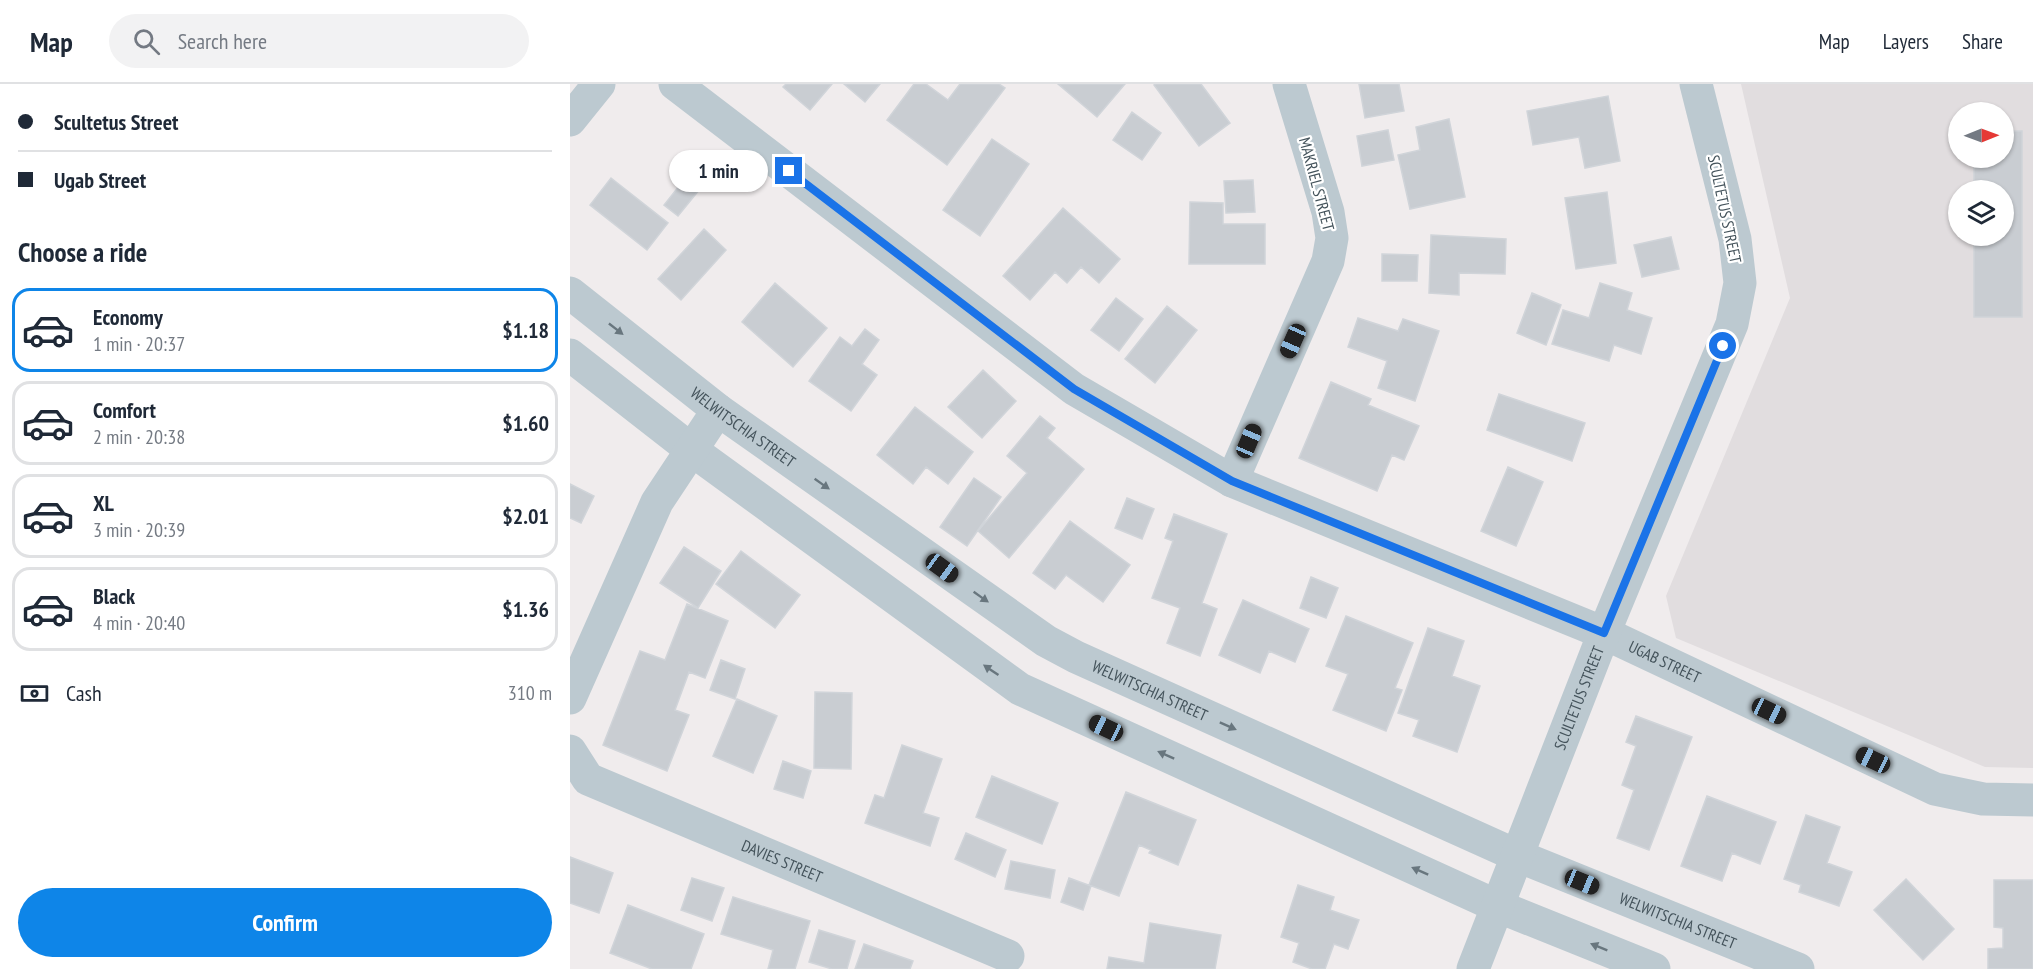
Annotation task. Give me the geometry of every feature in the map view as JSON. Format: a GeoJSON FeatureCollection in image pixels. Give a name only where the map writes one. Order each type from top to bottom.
{"type":"FeatureCollection","features":[{"type":"Feature","properties":{"kind":"street"},"geometry":{"type":"LineString","coordinates":[[570,120],[599,84]]}},
{"type":"Feature","properties":{"kind":"street","name":"UGAB STREET"},"geometry":{"type":"LineString","coordinates":[[675,84],[1074,389],[1232,481],[1604,633],[1935,789],[1983,799],[2033,800]]}},
{"type":"Feature","properties":{"kind":"street","name":"MAKRIEL STREET"},"geometry":{"type":"LineString","coordinates":[[1232,481],[1328,261],[1332,238],[1328,212],[1289,84]]}},
{"type":"Feature","properties":{"kind":"street","name":"SCULTETUS STREET"},"geometry":{"type":"LineString","coordinates":[[1473,969],[1604,633],[1732,324],[1740,283],[1735,239],[1696,84]]}},
{"type":"Feature","properties":{"kind":"street","name":"WELWITSCHIA STREET"},"geometry":{"type":"LineString","coordinates":[[570,292],[718,410],[1046,641],[1076,657],[1518,856],[1798,969]]}},
{"type":"Feature","properties":{"kind":"street"},"geometry":{"type":"LineString","coordinates":[[570,355],[693,451],[1020,689],[1497,906],[1654,969]]}},
{"type":"Feature","properties":{"kind":"street"},"geometry":{"type":"LineString","coordinates":[[570,698],[657,502],[693,451],[718,410]]}},
{"type":"Feature","properties":{"kind":"street","name":"DAVIES STREET"},"geometry":{"type":"LineString","coordinates":[[570,751],[588,779],[1008,956]]}},
{"type":"Feature","properties":{"kind":"shaded area"},"geometry":{"type":"Polygon","coordinates":[[[1741,84],[2033,84],[2033,768],[1985,767],[1676,638],[1666,596],[1790,298],[1741,84]]]}},
{"type":"Feature","properties":{"kind":"building"},"geometry":{"type":"Polygon","coordinates":[[[786,84],[832,84],[810,110],[783,87],[786,84]]]}},
{"type":"Feature","properties":{"kind":"building"},"geometry":{"type":"Polygon","coordinates":[[[844,84],[880,84],[865,102],[844,84]]]}},
{"type":"Feature","properties":{"kind":"building"},"geometry":{"type":"Polygon","coordinates":[[[914,84],[926,84],[948,100],[960,84],[999,84],[1005,88],[947,165],[887,120],[914,84]]]}},
{"type":"Feature","properties":{"kind":"building"},"geometry":{"type":"Polygon","coordinates":[[[1058,84],[1125,84],[1097,117],[1058,84]]]}},
{"type":"Feature","properties":{"kind":"building"},"geometry":{"type":"Polygon","coordinates":[[[1201,84],[1230,123],[1199,146],[1154,85],[1201,84]]]}},
{"type":"Feature","properties":{"kind":"building"},"geometry":{"type":"Polygon","coordinates":[[[1359,84],[1399,84],[1404,111],[1365,118],[1359,84]]]}},
{"type":"Feature","properties":{"kind":"building"},"geometry":{"type":"Polygon","coordinates":[[[1608,96],[1620,161],[1585,168],[1579,137],[1533,145],[1527,111],[1608,96]]]}},
{"type":"Feature","properties":{"kind":"building"},"geometry":{"type":"Polygon","coordinates":[[[1132,112],[1161,133],[1142,160],[1113,140],[1132,112]]]}},
{"type":"Feature","properties":{"kind":"building"},"geometry":{"type":"Polygon","coordinates":[[[1449,119],[1465,197],[1410,209],[1398,155],[1420,150],[1416,127],[1449,119]]]}},
{"type":"Feature","properties":{"kind":"building"},"geometry":{"type":"Polygon","coordinates":[[[1388,130],[1394,160],[1362,166],[1357,136],[1388,130]]]}},
{"type":"Feature","properties":{"kind":"building"},"geometry":{"type":"Polygon","coordinates":[[[2014,131],[2022,131],[2022,317],[1974,317],[1974,246],[2014,246],[2014,180],[1974,180],[1974,168],[2014,168],[2014,131]]]}},
{"type":"Feature","properties":{"kind":"building"},"geometry":{"type":"Polygon","coordinates":[[[992,139],[1029,164],[980,236],[943,210],[992,139]]]}},
{"type":"Feature","properties":{"kind":"building"},"geometry":{"type":"Polygon","coordinates":[[[694,167],[708,179],[678,216],[664,205],[694,167]]]}},
{"type":"Feature","properties":{"kind":"building"},"geometry":{"type":"Polygon","coordinates":[[[611,178],[668,223],[647,250],[590,205],[611,178]]]}},
{"type":"Feature","properties":{"kind":"building"},"geometry":{"type":"Polygon","coordinates":[[[1253,180],[1255,212],[1226,213],[1224,181],[1253,180]]]}},
{"type":"Feature","properties":{"kind":"building"},"geometry":{"type":"Polygon","coordinates":[[[1607,192],[1616,263],[1576,269],[1565,198],[1607,192]]]}},
{"type":"Feature","properties":{"kind":"building"},"geometry":{"type":"Polygon","coordinates":[[[1190,202],[1223,203],[1223,224],[1265,224],[1265,264],[1189,264],[1190,202]]]}},
{"type":"Feature","properties":{"kind":"building"},"geometry":{"type":"Polygon","coordinates":[[[1063,208],[1120,259],[1099,283],[1081,267],[1067,283],[1055,272],[1030,300],[1003,276],[1063,208]]]}},
{"type":"Feature","properties":{"kind":"building"},"geometry":{"type":"Polygon","coordinates":[[[704,229],[726,250],[681,300],[658,279],[704,229]]]}},
{"type":"Feature","properties":{"kind":"building"},"geometry":{"type":"Polygon","coordinates":[[[1431,235],[1506,239],[1505,274],[1459,273],[1459,295],[1429,293],[1431,235]]]}},
{"type":"Feature","properties":{"kind":"building"},"geometry":{"type":"Polygon","coordinates":[[[1671,237],[1679,269],[1642,277],[1634,245],[1671,237]]]}},
{"type":"Feature","properties":{"kind":"building"},"geometry":{"type":"Polygon","coordinates":[[[1382,254],[1418,255],[1417,281],[1382,281],[1382,254]]]}},
{"type":"Feature","properties":{"kind":"building"},"geometry":{"type":"Polygon","coordinates":[[[775,283],[827,328],[793,367],[742,322],[775,283]]]}},
{"type":"Feature","properties":{"kind":"building"},"geometry":{"type":"Polygon","coordinates":[[[1600,283],[1632,293],[1627,310],[1652,318],[1641,354],[1614,345],[1609,361],[1552,344],[1563,310],[1589,318],[1600,283]]]}},
{"type":"Feature","properties":{"kind":"building"},"geometry":{"type":"Polygon","coordinates":[[[1532,293],[1561,305],[1546,345],[1517,333],[1532,293]]]}},
{"type":"Feature","properties":{"kind":"building"},"geometry":{"type":"Polygon","coordinates":[[[1116,298],[1143,319],[1119,351],[1091,330],[1116,298]]]}},
{"type":"Feature","properties":{"kind":"building"},"geometry":{"type":"Polygon","coordinates":[[[1167,306],[1197,330],[1155,383],[1125,359],[1167,306]]]}},
{"type":"Feature","properties":{"kind":"building"},"geometry":{"type":"Polygon","coordinates":[[[1358,318],[1398,331],[1403,319],[1439,331],[1415,401],[1378,388],[1387,361],[1348,347],[1358,318]]]}},
{"type":"Feature","properties":{"kind":"building"},"geometry":{"type":"Polygon","coordinates":[[[865,329],[879,340],[862,364],[877,375],[851,411],[809,381],[840,337],[852,346],[865,329]]]}},
{"type":"Feature","properties":{"kind":"building"},"geometry":{"type":"Polygon","coordinates":[[[983,370],[1016,401],[982,438],[948,407],[983,370]]]}},
{"type":"Feature","properties":{"kind":"building"},"geometry":{"type":"Polygon","coordinates":[[[1331,382],[1371,399],[1368,405],[1419,426],[1404,460],[1392,455],[1377,491],[1299,458],[1331,382]]]}},
{"type":"Feature","properties":{"kind":"building"},"geometry":{"type":"Polygon","coordinates":[[[1499,394],[1585,423],[1572,461],[1487,430],[1499,394]]]}},
{"type":"Feature","properties":{"kind":"building"},"geometry":{"type":"Polygon","coordinates":[[[915,407],[973,452],[948,484],[926,467],[913,484],[877,455],[915,407]]]}},
{"type":"Feature","properties":{"kind":"building"},"geometry":{"type":"Polygon","coordinates":[[[1040,416],[1055,428],[1047,438],[1084,469],[1009,558],[978,531],[1027,473],[1007,456],[1040,416]]]}},
{"type":"Feature","properties":{"kind":"building"},"geometry":{"type":"Polygon","coordinates":[[[1508,467],[1543,482],[1516,546],[1481,531],[1508,467]]]}},
{"type":"Feature","properties":{"kind":"building"},"geometry":{"type":"Polygon","coordinates":[[[974,478],[1001,497],[967,546],[940,527],[974,478]]]}},
{"type":"Feature","properties":{"kind":"building"},"geometry":{"type":"Polygon","coordinates":[[[570,484],[594,496],[581,523],[570,518],[570,484]]]}},
{"type":"Feature","properties":{"kind":"building"},"geometry":{"type":"Polygon","coordinates":[[[1127,498],[1154,509],[1142,539],[1115,528],[1127,498]]]}},
{"type":"Feature","properties":{"kind":"building"},"geometry":{"type":"Polygon","coordinates":[[[1174,514],[1227,534],[1202,603],[1217,609],[1200,656],[1167,643],[1180,608],[1152,598],[1173,541],[1165,538],[1174,514]]]}},
{"type":"Feature","properties":{"kind":"building"},"geometry":{"type":"Polygon","coordinates":[[[1070,521],[1130,565],[1103,602],[1066,575],[1055,589],[1033,573],[1070,521]]]}},
{"type":"Feature","properties":{"kind":"building"},"geometry":{"type":"Polygon","coordinates":[[[684,547],[721,571],[698,608],[660,583],[684,547]]]}},
{"type":"Feature","properties":{"kind":"building"},"geometry":{"type":"Polygon","coordinates":[[[741,551],[800,595],[775,628],[716,584],[741,551]]]}},
{"type":"Feature","properties":{"kind":"building"},"geometry":{"type":"Polygon","coordinates":[[[1311,577],[1338,588],[1326,618],[1300,608],[1311,577]]]}},
{"type":"Feature","properties":{"kind":"building"},"geometry":{"type":"Polygon","coordinates":[[[1243,600],[1309,629],[1295,662],[1269,651],[1260,673],[1219,655],[1243,600]]]}},
{"type":"Feature","properties":{"kind":"building"},"geometry":{"type":"Polygon","coordinates":[[[687,604],[728,621],[705,678],[689,672],[675,710],[689,715],[667,771],[603,745],[640,651],[665,660],[687,604]]]}},
{"type":"Feature","properties":{"kind":"building"},"geometry":{"type":"Polygon","coordinates":[[[1346,616],[1413,643],[1395,688],[1402,690],[1386,731],[1333,710],[1348,674],[1326,666],[1346,616]]]}},
{"type":"Feature","properties":{"kind":"building"},"geometry":{"type":"Polygon","coordinates":[[[1428,628],[1464,641],[1452,676],[1480,686],[1457,752],[1413,736],[1419,720],[1398,713],[1428,628]]]}},
{"type":"Feature","properties":{"kind":"building"},"geometry":{"type":"Polygon","coordinates":[[[721,660],[745,669],[735,699],[710,690],[721,660]]]}},
{"type":"Feature","properties":{"kind":"building"},"geometry":{"type":"Polygon","coordinates":[[[815,692],[852,693],[851,769],[814,768],[815,692]]]}},
{"type":"Feature","properties":{"kind":"building"},"geometry":{"type":"Polygon","coordinates":[[[737,699],[777,716],[753,773],[713,756],[737,699]]]}},
{"type":"Feature","properties":{"kind":"building"},"geometry":{"type":"Polygon","coordinates":[[[1636,716],[1692,737],[1649,850],[1617,838],[1634,790],[1622,785],[1636,746],[1626,742],[1636,716]]]}},
{"type":"Feature","properties":{"kind":"building"},"geometry":{"type":"Polygon","coordinates":[[[902,745],[942,759],[923,813],[939,818],[930,846],[865,823],[875,795],[884,798],[902,745]]]}},
{"type":"Feature","properties":{"kind":"building"},"geometry":{"type":"Polygon","coordinates":[[[783,761],[811,771],[803,798],[774,789],[783,761]]]}},
{"type":"Feature","properties":{"kind":"building"},"geometry":{"type":"Polygon","coordinates":[[[992,776],[1058,803],[1042,844],[976,817],[992,776]]]}},
{"type":"Feature","properties":{"kind":"building"},"geometry":{"type":"Polygon","coordinates":[[[1126,792],[1196,820],[1178,865],[1149,853],[1151,850],[1139,845],[1119,896],[1089,885],[1126,792]]]}},
{"type":"Feature","properties":{"kind":"building"},"geometry":{"type":"Polygon","coordinates":[[[1707,796],[1776,822],[1760,864],[1732,853],[1722,881],[1681,866],[1707,796]]]}},
{"type":"Feature","properties":{"kind":"building"},"geometry":{"type":"Polygon","coordinates":[[[1806,815],[1840,827],[1827,863],[1852,872],[1839,906],[1799,892],[1801,885],[1784,879],[1806,815]]]}},
{"type":"Feature","properties":{"kind":"building"},"geometry":{"type":"Polygon","coordinates":[[[966,833],[1006,850],[995,877],[955,859],[966,833]]]}},
{"type":"Feature","properties":{"kind":"building"},"geometry":{"type":"Polygon","coordinates":[[[570,857],[613,873],[599,913],[570,903],[570,857]]]}},
{"type":"Feature","properties":{"kind":"building"},"geometry":{"type":"Polygon","coordinates":[[[1011,861],[1055,870],[1050,898],[1005,889],[1011,861]]]}},
{"type":"Feature","properties":{"kind":"building"},"geometry":{"type":"Polygon","coordinates":[[[692,878],[724,888],[712,921],[681,910],[692,878]]]}},
{"type":"Feature","properties":{"kind":"building"},"geometry":{"type":"Polygon","coordinates":[[[1069,878],[1091,886],[1083,910],[1061,902],[1069,878]]]}},
{"type":"Feature","properties":{"kind":"building"},"geometry":{"type":"Polygon","coordinates":[[[1906,879],[1954,929],[1923,960],[1874,910],[1906,879]]]}},
{"type":"Feature","properties":{"kind":"building"},"geometry":{"type":"Polygon","coordinates":[[[1994,880],[2033,880],[2033,969],[1988,969],[1988,949],[2003,948],[2003,928],[1994,927],[1994,880]]]}},
{"type":"Feature","properties":{"kind":"building"},"geometry":{"type":"Polygon","coordinates":[[[1298,885],[1334,897],[1330,910],[1359,920],[1348,949],[1334,944],[1325,969],[1312,969],[1293,962],[1299,943],[1281,937],[1298,885]]]}},
{"type":"Feature","properties":{"kind":"building"},"geometry":{"type":"Polygon","coordinates":[[[733,897],[810,921],[795,969],[768,969],[773,950],[721,934],[733,897]]]}},
{"type":"Feature","properties":{"kind":"building"},"geometry":{"type":"Polygon","coordinates":[[[628,905],[704,934],[691,969],[652,969],[610,953],[628,905]]]}},
{"type":"Feature","properties":{"kind":"building"},"geometry":{"type":"Polygon","coordinates":[[[1150,923],[1221,935],[1215,969],[1107,969],[1109,957],[1144,963],[1150,923]]]}},
{"type":"Feature","properties":{"kind":"building"},"geometry":{"type":"Polygon","coordinates":[[[819,930],[855,941],[847,969],[832,969],[809,962],[819,930]]]}},
{"type":"Feature","properties":{"kind":"building"},"geometry":{"type":"Polygon","coordinates":[[[864,944],[913,961],[910,969],[855,969],[864,944]]]}},
{"type":"Feature","properties":{"kind":"route"},"geometry":{"type":"LineString","coordinates":[[789,171],[1074,389],[1232,481],[1604,633],[1723,346]]}}]}
